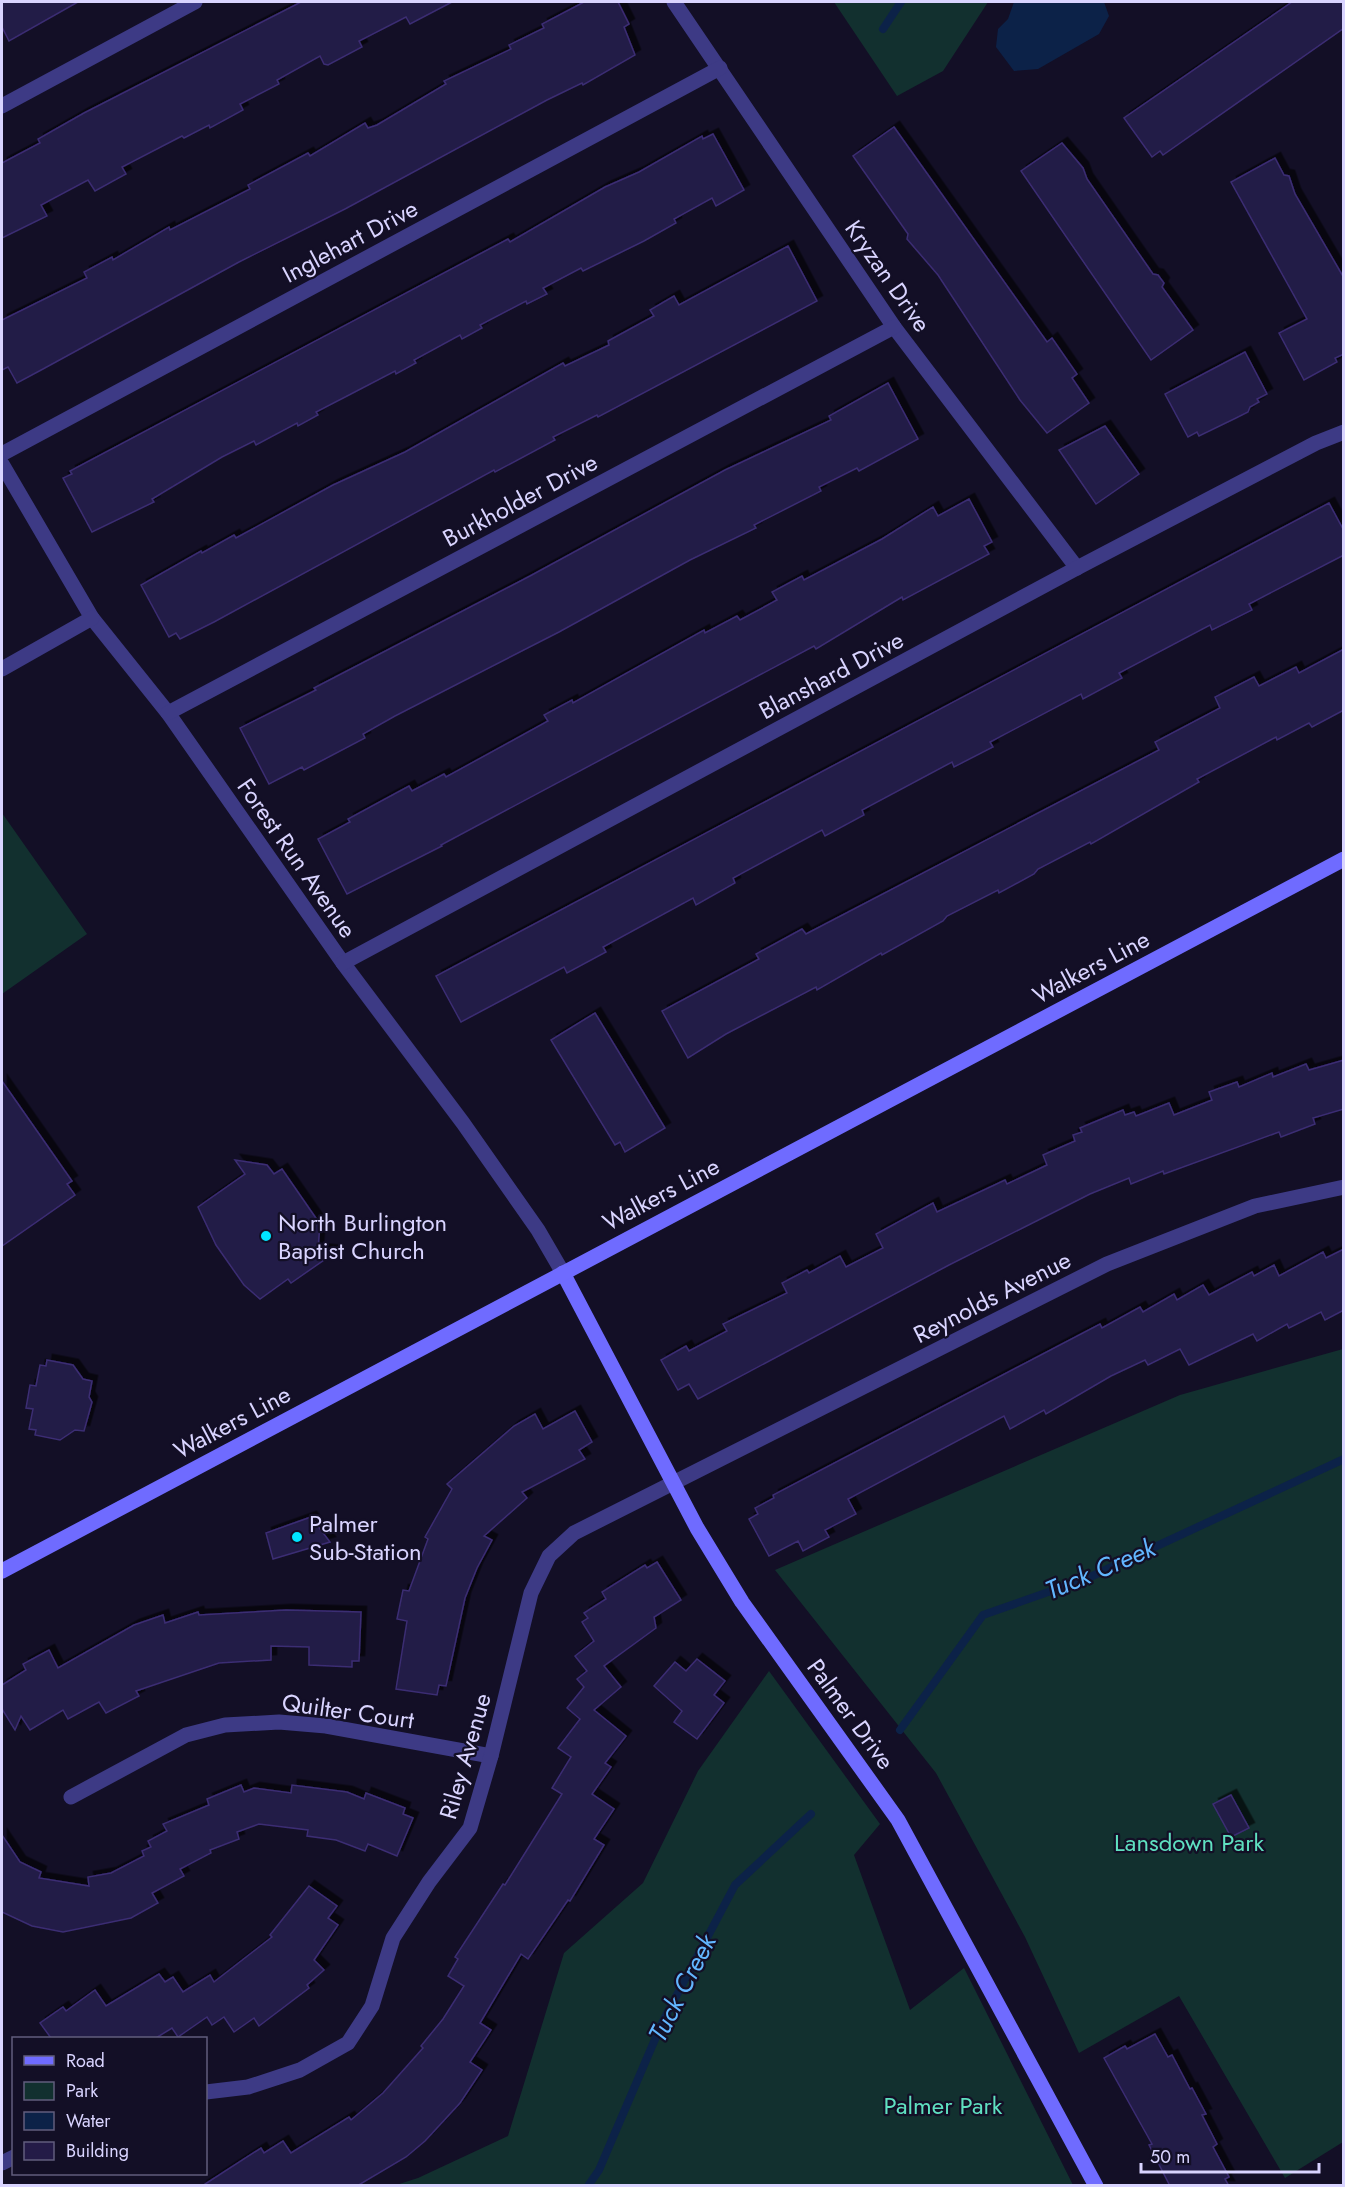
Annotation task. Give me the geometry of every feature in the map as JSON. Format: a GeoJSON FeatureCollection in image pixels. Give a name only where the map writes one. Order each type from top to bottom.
{"type":"FeatureCollection","features":[{"type":"Feature","properties":{"kind":"main road","name":"Walkers Line"},"geometry":{"type":"LineString","coordinates":[[2,1572],[1344,859]]}},
{"type":"Feature","properties":{"kind":"main road","name":"Palmer Drive"},"geometry":{"type":"LineString","coordinates":[[563,1273],[697,1528],[742,1602],[898,1820],[1096,2186]]}},
{"type":"Feature","properties":{"kind":"street"},"geometry":{"type":"LineString","coordinates":[[2,106],[195,2]]}},
{"type":"Feature","properties":{"kind":"street","name":"Kryzan Drive"},"geometry":{"type":"LineString","coordinates":[[674,2],[894,327],[1077,568]]}},
{"type":"Feature","properties":{"kind":"street","name":"Inglehart Drive"},"geometry":{"type":"LineString","coordinates":[[2,454],[720,68]]}},
{"type":"Feature","properties":{"kind":"street","name":"Burkholder Drive"},"geometry":{"type":"LineString","coordinates":[[168,713],[894,327]]}},
{"type":"Feature","properties":{"kind":"street","name":"Blanshard Drive"},"geometry":{"type":"LineString","coordinates":[[343,963],[1077,568],[1316,443],[1344,432]]}},
{"type":"Feature","properties":{"kind":"street","name":"Forest Run Avenue"},"geometry":{"type":"LineString","coordinates":[[2,465],[92,618],[168,713],[343,963],[463,1123],[538,1230],[563,1273]]}},
{"type":"Feature","properties":{"kind":"street"},"geometry":{"type":"LineString","coordinates":[[2,669],[92,618]]}},
{"type":"Feature","properties":{"kind":"street","name":"Reynolds Avenue"},"geometry":{"type":"LineString","coordinates":[[673,1481],[1107,1264],[1255,1206],[1344,1187]]}},
{"type":"Feature","properties":{"kind":"street","name":"Riley Avenue"},"geometry":{"type":"LineString","coordinates":[[207,2092],[248,2087],[300,2070],[348,2043],[372,2006],[393,1938],[429,1882],[470,1828],[492,1756],[531,1593],[549,1556],[574,1533],[673,1481]]}},
{"type":"Feature","properties":{"kind":"street","name":"Quilter Court"},"geometry":{"type":"LineString","coordinates":[[71,1797],[186,1735],[225,1725],[279,1722],[326,1726],[492,1756]]}},
{"type":"Feature","properties":{"kind":"green space"},"geometry":{"type":"Polygon","coordinates":[[[834,2],[988,2],[943,71],[897,96],[834,2]]]}},
{"type":"Feature","properties":{"kind":"green space"},"geometry":{"type":"Polygon","coordinates":[[[2,813],[87,934],[2,994],[2,813]]]}},
{"type":"Feature","properties":{"kind":"green space","name":"Lansdown Park"},"geometry":{"type":"Polygon","coordinates":[[[1343,1349],[1343,2142],[1285,2178],[1179,1996],[1079,2053],[1025,1937],[936,1773],[775,1570],[1180,1395],[1343,1349]]]}},
{"type":"Feature","properties":{"kind":"green space","name":"Palmer Park"},"geometry":{"type":"Polygon","coordinates":[[[769,1671],[880,1824],[854,1855],[910,2010],[964,1968],[1073,2185],[396,2185],[418,2178],[508,2136],[564,1953],[643,1883],[698,1771],[769,1671]]]}},
{"type":"Feature","properties":{"kind":"water"},"geometry":{"type":"Polygon","coordinates":[[[1014,2],[1104,2],[1109,16],[1099,34],[1038,69],[1014,71],[996,47],[998,29],[1008,19],[1014,2]]]}},
{"type":"Feature","properties":{"kind":"building"},"geometry":{"type":"Polygon","coordinates":[[[2,2],[78,2],[9,41],[2,27],[2,2]]]}},
{"type":"Feature","properties":{"kind":"building"},"geometry":{"type":"Polygon","coordinates":[[[301,2],[452,2],[410,24],[406,17],[359,41],[362,47],[328,65],[324,64],[320,56],[277,80],[279,84],[240,104],[243,110],[210,128],[209,125],[184,138],[182,136],[122,167],[126,174],[95,191],[88,180],[41,205],[47,216],[2,238],[2,163],[40,143],[38,139],[84,113],[301,2]]]}},
{"type":"Feature","properties":{"kind":"building"},"geometry":{"type":"Polygon","coordinates":[[[584,2],[618,2],[629,24],[624,27],[635,55],[583,85],[582,83],[547,100],[345,209],[239,262],[17,383],[8,367],[2,370],[2,320],[87,278],[84,272],[112,257],[113,260],[169,227],[170,230],[250,189],[248,185],[308,153],[310,156],[365,123],[368,128],[377,125],[446,84],[444,81],[511,49],[509,45],[544,28],[542,24],[584,2]]]}},
{"type":"Feature","properties":{"kind":"building"},"geometry":{"type":"Polygon","coordinates":[[[1292,2],[1344,2],[1344,28],[1163,155],[1160,151],[1152,157],[1124,118],[1292,2]]]}},
{"type":"Feature","properties":{"kind":"building"},"geometry":{"type":"Polygon","coordinates":[[[894,127],[1047,342],[1052,338],[1077,374],[1072,378],[1089,403],[1047,433],[1020,400],[938,275],[907,239],[908,234],[853,156],[894,127]]]}},
{"type":"Feature","properties":{"kind":"building"},"geometry":{"type":"Polygon","coordinates":[[[713,134],[744,190],[716,206],[712,198],[674,219],[676,223],[644,241],[583,271],[581,268],[543,288],[547,294],[527,304],[526,301],[480,325],[482,328],[462,339],[460,335],[414,360],[416,363],[396,374],[395,371],[316,412],[318,415],[298,426],[297,423],[256,445],[254,441],[222,457],[152,499],[154,502],[92,532],[63,478],[72,474],[70,471],[508,239],[510,242],[605,187],[639,172],[702,136],[703,139],[713,134]]]}},
{"type":"Feature","properties":{"kind":"building"},"geometry":{"type":"Polygon","coordinates":[[[1062,143],[1083,168],[1087,179],[1153,274],[1158,275],[1164,283],[1162,287],[1193,330],[1151,360],[1021,171],[1062,143]]]}},
{"type":"Feature","properties":{"kind":"building"},"geometry":{"type":"Polygon","coordinates":[[[1275,158],[1284,175],[1289,176],[1295,194],[1344,278],[1344,354],[1335,358],[1337,362],[1304,380],[1279,333],[1307,319],[1231,182],[1275,158]]]}},
{"type":"Feature","properties":{"kind":"building"},"geometry":{"type":"Polygon","coordinates":[[[788,246],[817,301],[598,417],[597,415],[553,437],[555,440],[495,472],[494,470],[214,622],[180,639],[176,633],[169,637],[141,585],[201,551],[202,553],[234,535],[236,538],[333,485],[405,452],[563,363],[565,366],[609,345],[608,341],[654,316],[650,310],[674,296],[679,305],[788,246]]]}},
{"type":"Feature","properties":{"kind":"building"},"geometry":{"type":"Polygon","coordinates":[[[1245,352],[1267,394],[1257,399],[1259,402],[1250,407],[1248,412],[1199,436],[1197,432],[1188,437],[1165,394],[1245,352]]]}},
{"type":"Feature","properties":{"kind":"building"},"geometry":{"type":"Polygon","coordinates":[[[888,383],[918,439],[859,471],[857,468],[819,487],[821,491],[754,525],[756,528],[690,560],[559,632],[395,716],[363,734],[365,738],[304,770],[302,767],[269,784],[240,728],[316,690],[314,688],[530,576],[725,470],[831,420],[829,416],[888,383]]]}},
{"type":"Feature","properties":{"kind":"building"},"geometry":{"type":"Polygon","coordinates":[[[1105,426],[1139,474],[1096,504],[1059,450],[1105,426]]]}},
{"type":"Feature","properties":{"kind":"building"},"geometry":{"type":"Polygon","coordinates":[[[969,499],[992,542],[984,546],[989,554],[903,600],[902,597],[816,649],[814,646],[442,846],[347,894],[318,839],[350,822],[348,819],[409,786],[412,791],[444,774],[446,777],[548,721],[544,715],[572,700],[573,703],[704,630],[705,633],[737,616],[740,620],[777,600],[772,592],[802,576],[804,580],[882,539],[933,507],[938,516],[969,499]]]}},
{"type":"Feature","properties":{"kind":"building"},"geometry":{"type":"Polygon","coordinates":[[[1329,503],[1344,531],[1344,555],[1249,604],[1252,610],[1212,630],[1210,625],[1119,673],[1122,678],[1083,699],[1081,694],[990,742],[993,747],[954,767],[952,762],[862,810],[864,815],[825,836],[822,830],[733,878],[735,883],[696,905],[693,898],[603,947],[606,952],[567,973],[564,967],[461,1022],[436,976],[1329,503]]]}},
{"type":"Feature","properties":{"kind":"building"},"geometry":{"type":"Polygon","coordinates":[[[1344,649],[1344,710],[1312,727],[1309,723],[1277,740],[1276,737],[1197,779],[1199,782],[1091,844],[1090,842],[1038,869],[1034,874],[999,893],[998,890],[947,916],[943,921],[882,955],[881,953],[817,990],[816,987],[726,1034],[688,1058],[662,1011],[759,959],[756,954],[802,929],[806,934],[1159,750],[1155,742],[1220,708],[1215,697],[1254,677],[1259,686],[1296,667],[1299,673],[1344,649]]]}},
{"type":"Feature","properties":{"kind":"building"},"geometry":{"type":"Polygon","coordinates":[[[595,1013],[665,1128],[625,1152],[620,1142],[615,1145],[551,1040],[595,1013]]]}},
{"type":"Feature","properties":{"kind":"building"},"geometry":{"type":"Polygon","coordinates":[[[1344,1060],[1344,1109],[1313,1118],[1315,1124],[1281,1137],[1279,1132],[1164,1174],[1163,1171],[1131,1184],[1129,1178],[1090,1194],[949,1265],[698,1399],[689,1384],[678,1390],[661,1360],[686,1346],[689,1351],[727,1331],[723,1324],[787,1293],[782,1283],[807,1270],[809,1273],[840,1256],[846,1267],[883,1248],[876,1234],[933,1203],[937,1212],[1005,1180],[1007,1184],[1047,1165],[1043,1155],[1075,1141],[1073,1135],[1082,1132],[1080,1128],[1123,1110],[1125,1115],[1134,1112],[1136,1116],[1169,1103],[1174,1115],[1212,1100],[1209,1092],[1237,1082],[1239,1087],[1272,1073],[1273,1077],[1306,1064],[1309,1070],[1344,1060]]]}},
{"type":"Feature","properties":{"kind":"building"},"geometry":{"type":"Polygon","coordinates":[[[2,1081],[72,1181],[67,1184],[75,1195],[2,1246],[2,1081]]]}},
{"type":"Feature","properties":{"kind":"building","name":"North Burlington Baptist Church"},"geometry":{"type":"Polygon","coordinates":[[[235,1160],[267,1165],[274,1174],[282,1169],[320,1224],[318,1249],[337,1251],[291,1283],[288,1279],[260,1299],[244,1285],[216,1245],[198,1207],[245,1174],[235,1160]]]}},
{"type":"Feature","properties":{"kind":"building"},"geometry":{"type":"Polygon","coordinates":[[[1344,1249],[1344,1310],[1325,1320],[1321,1312],[1289,1328],[1287,1324],[1257,1341],[1253,1334],[1189,1365],[1180,1349],[1148,1365],[1145,1360],[1111,1376],[1046,1414],[1044,1410],[1010,1429],[1004,1416],[848,1499],[856,1514],[825,1530],[829,1537],[803,1551],[798,1541],[769,1556],[749,1519],[758,1514],[755,1508],[774,1498],[773,1495],[1100,1324],[1102,1328],[1140,1307],[1143,1312],[1174,1294],[1177,1300],[1203,1285],[1209,1295],[1252,1272],[1254,1276],[1274,1265],[1279,1276],[1323,1252],[1326,1258],[1344,1249]]]}},
{"type":"Feature","properties":{"kind":"building"},"geometry":{"type":"Polygon","coordinates":[[[47,1360],[73,1365],[83,1379],[92,1381],[89,1397],[92,1402],[84,1431],[75,1430],[60,1440],[35,1435],[36,1430],[29,1429],[33,1409],[26,1408],[30,1385],[36,1386],[40,1365],[46,1366],[47,1360]]]}},
{"type":"Feature","properties":{"kind":"building"},"geometry":{"type":"Polygon","coordinates":[[[575,1411],[592,1442],[579,1450],[585,1459],[522,1492],[527,1498],[484,1536],[492,1540],[465,1598],[446,1686],[439,1685],[437,1695],[396,1689],[407,1621],[397,1619],[403,1590],[409,1591],[428,1539],[425,1537],[452,1489],[447,1484],[514,1426],[535,1414],[543,1429],[575,1411]]]}},
{"type":"Feature","properties":{"kind":"building","name":"Palmer Sub-Station"},"geometry":{"type":"Polygon","coordinates":[[[311,1517],[330,1542],[273,1559],[266,1533],[311,1517]]]}},
{"type":"Feature","properties":{"kind":"building"},"geometry":{"type":"Polygon","coordinates":[[[657,1562],[681,1600],[654,1617],[656,1628],[604,1666],[621,1687],[594,1710],[626,1736],[605,1763],[611,1767],[592,1794],[614,1809],[594,1839],[604,1845],[570,1901],[568,1900],[528,1959],[521,1954],[480,2023],[491,2030],[470,2062],[482,2070],[460,2103],[425,2141],[406,2157],[357,2186],[202,2186],[261,2148],[264,2153],[283,2141],[291,2153],[349,2117],[351,2120],[383,2093],[423,2048],[421,2046],[443,2019],[464,1986],[448,1976],[458,1959],[455,1957],[503,1884],[505,1885],[562,1794],[552,1788],[571,1757],[558,1748],[580,1719],[567,1708],[584,1687],[577,1679],[587,1671],[575,1656],[594,1641],[582,1622],[588,1618],[584,1613],[606,1599],[602,1592],[645,1565],[647,1568],[657,1562]]]}},
{"type":"Feature","properties":{"kind":"building"},"geometry":{"type":"Polygon","coordinates":[[[286,1610],[361,1612],[359,1661],[352,1661],[352,1667],[309,1665],[309,1647],[271,1646],[271,1660],[219,1663],[136,1691],[139,1696],[106,1713],[99,1702],[68,1719],[63,1710],[30,1730],[21,1716],[15,1730],[2,1709],[2,1685],[26,1670],[23,1664],[49,1650],[58,1668],[134,1625],[163,1615],[165,1623],[198,1612],[199,1615],[286,1610]]]}},
{"type":"Feature","properties":{"kind":"building"},"geometry":{"type":"Polygon","coordinates":[[[697,1659],[725,1681],[714,1695],[724,1703],[697,1739],[674,1722],[682,1711],[654,1686],[675,1662],[686,1671],[697,1659]]]}},
{"type":"Feature","properties":{"kind":"building"},"geometry":{"type":"Polygon","coordinates":[[[241,1785],[244,1792],[254,1788],[291,1793],[292,1785],[347,1792],[364,1799],[366,1793],[405,1808],[403,1814],[413,1818],[397,1856],[368,1844],[365,1851],[336,1840],[307,1836],[308,1830],[259,1824],[237,1832],[239,1839],[210,1850],[211,1853],[180,1869],[184,1876],[152,1893],[158,1903],[131,1918],[63,1932],[32,1926],[2,1912],[2,1835],[20,1862],[41,1872],[39,1878],[89,1886],[88,1877],[111,1873],[144,1856],[142,1851],[151,1847],[148,1841],[167,1831],[163,1824],[209,1805],[207,1799],[241,1785]]]}},
{"type":"Feature","properties":{"kind":"building"},"geometry":{"type":"Polygon","coordinates":[[[1231,1795],[1249,1828],[1231,1837],[1213,1804],[1231,1795]]]}},
{"type":"Feature","properties":{"kind":"building"},"geometry":{"type":"Polygon","coordinates":[[[309,1886],[337,1906],[328,1918],[338,1925],[314,1960],[324,1970],[307,1985],[309,1988],[259,2026],[254,2018],[234,2032],[224,2017],[212,2025],[207,2017],[178,2037],[172,2028],[158,2037],[50,2037],[40,2023],[63,2007],[66,2011],[95,1990],[106,2006],[159,1974],[165,1982],[173,1977],[183,1992],[210,1975],[214,1982],[272,1937],[270,1935],[309,1886]]]}},
{"type":"Feature","properties":{"kind":"building"},"geometry":{"type":"Polygon","coordinates":[[[1155,2034],[1168,2057],[1172,2055],[1206,2114],[1202,2115],[1217,2144],[1213,2147],[1229,2177],[1225,2179],[1229,2186],[1170,2186],[1149,2145],[1152,2144],[1104,2058],[1125,2046],[1127,2049],[1155,2034]]]}},
{"type":"Feature","properties":{"kind":"waterway"},"geometry":{"type":"LineString","coordinates":[[883,29],[901,2]]}},
{"type":"Feature","properties":{"kind":"waterway","name":"Tuck Creek"},"geometry":{"type":"LineString","coordinates":[[900,1730],[983,1615],[1088,1578],[1344,1459]]}},
{"type":"Feature","properties":{"kind":"waterway","name":"Tuck Creek"},"geometry":{"type":"LineString","coordinates":[[588,2186],[599,2170],[662,2023],[735,1885],[811,1814]]}},
{"type":"Feature","properties":{"kind":"place","name":"North Burlington Baptist Church"},"geometry":{"type":"Point","coordinates":[266,1236]}},
{"type":"Feature","properties":{"kind":"place","name":"Palmer Sub-Station"},"geometry":{"type":"Point","coordinates":[297,1537]}}]}
